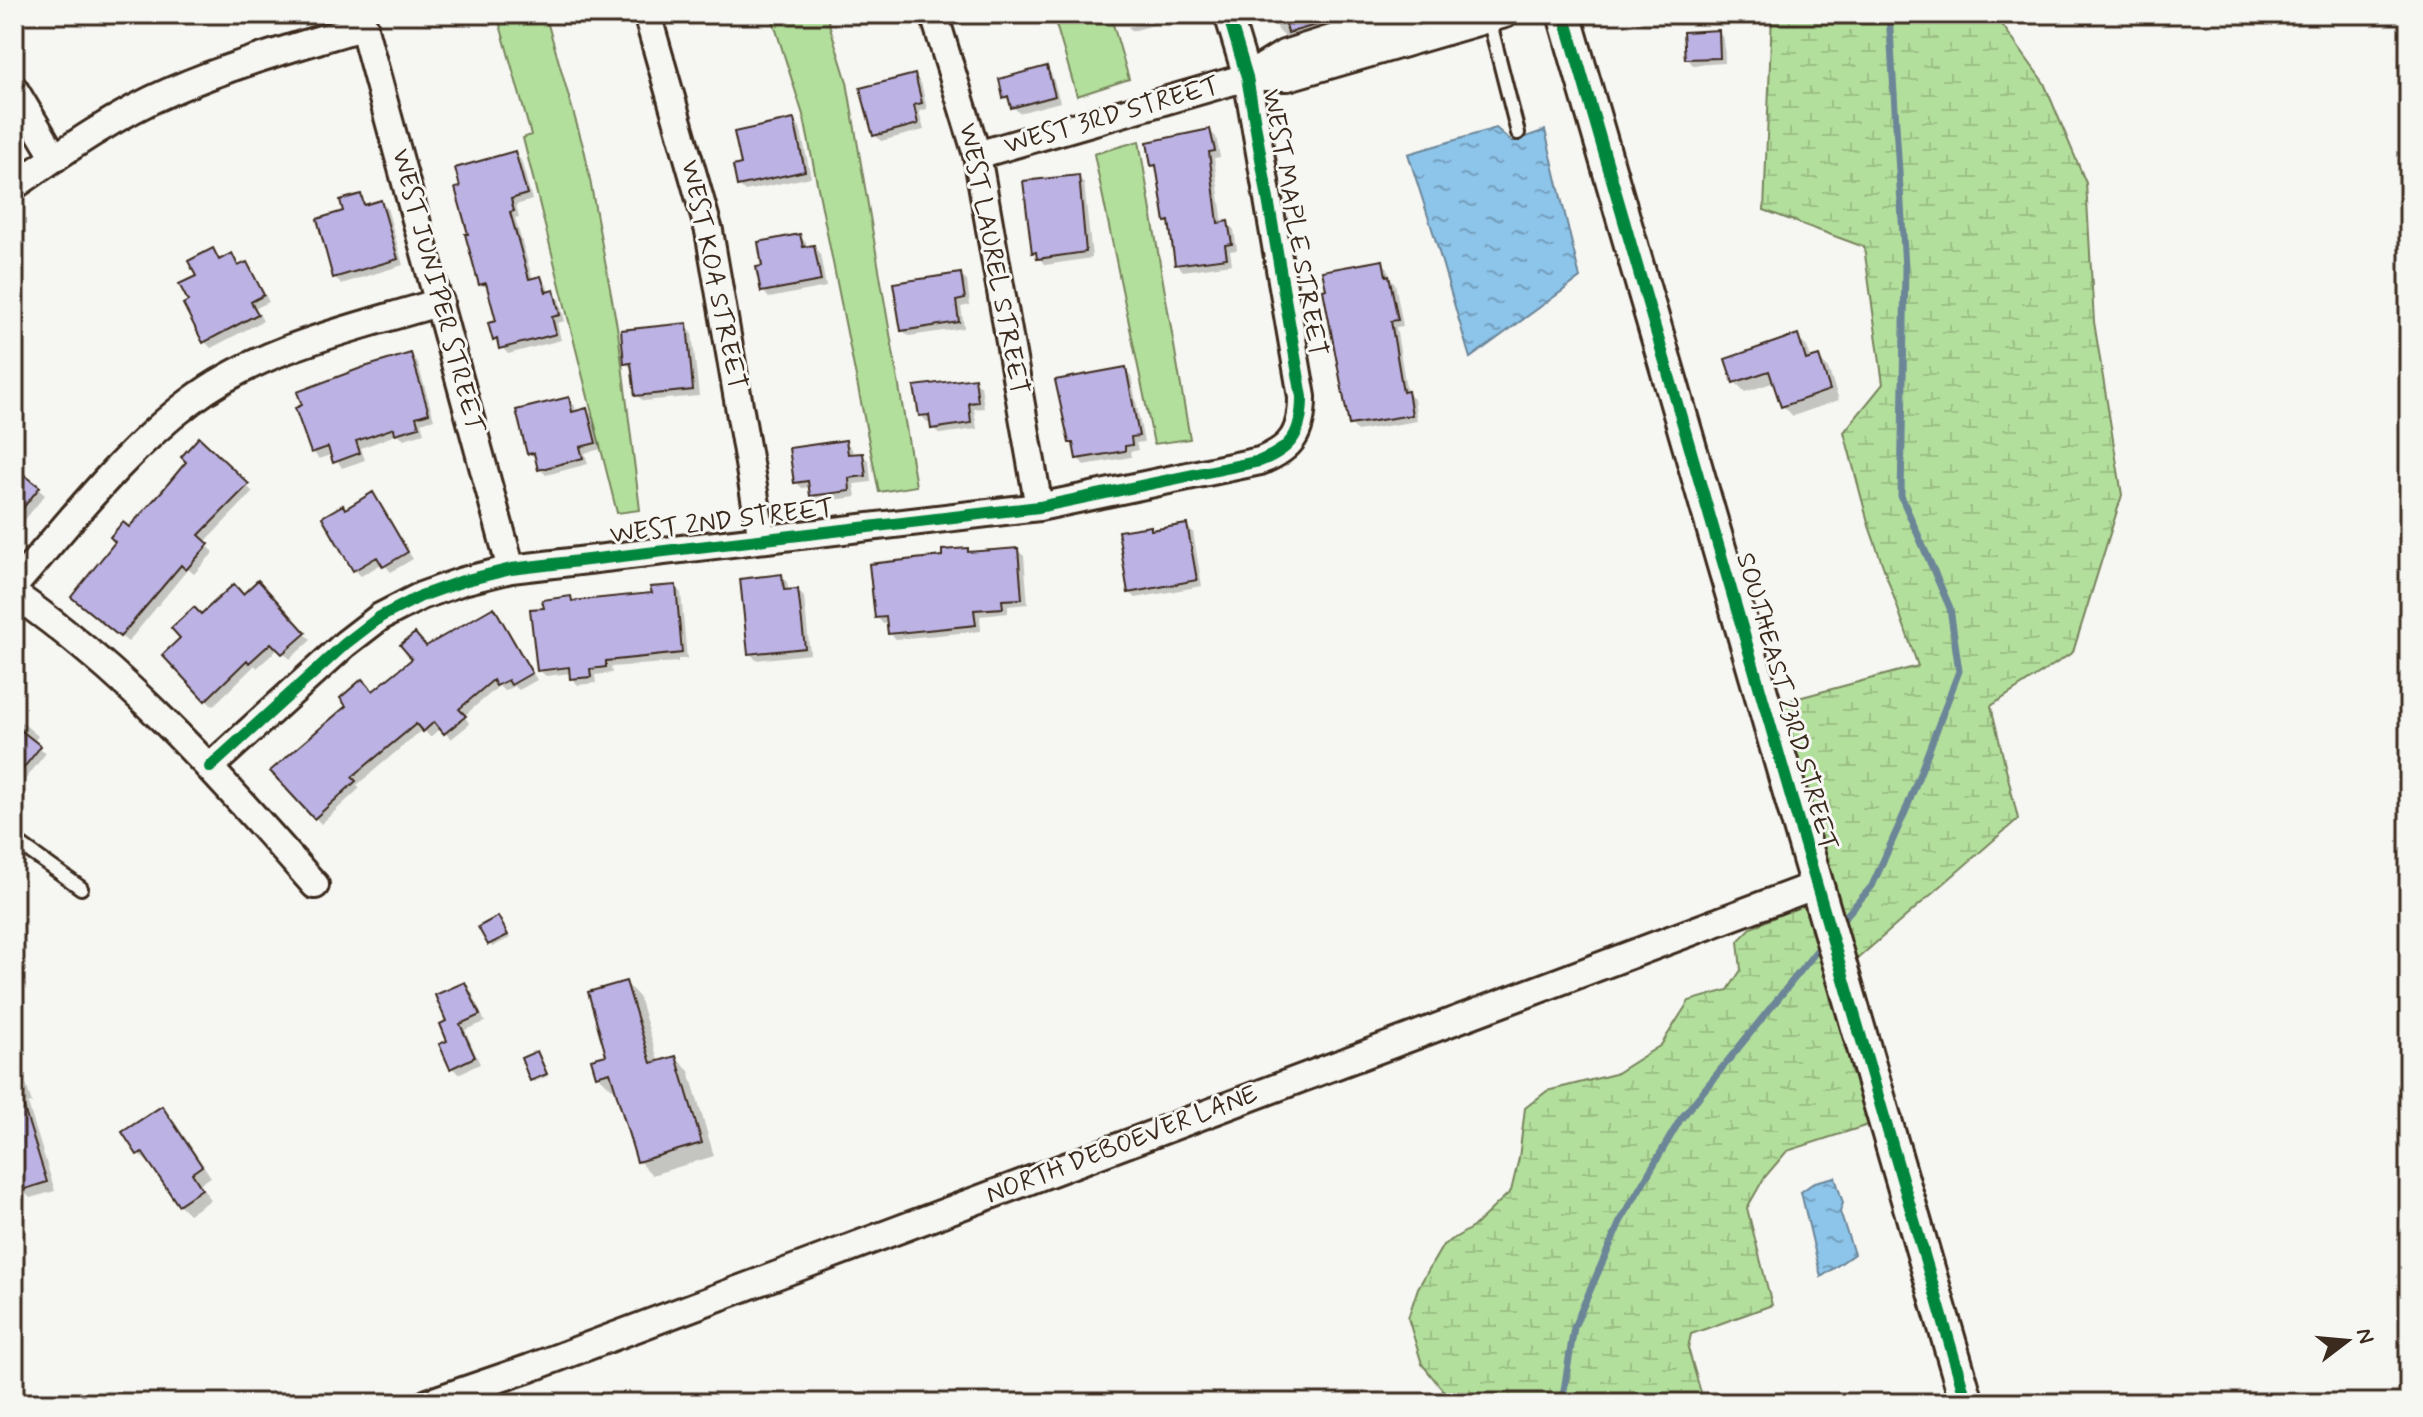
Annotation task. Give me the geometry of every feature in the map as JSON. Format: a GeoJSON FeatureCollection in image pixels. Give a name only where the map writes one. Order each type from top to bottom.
{"type":"FeatureCollection","features":[{"type":"Feature","properties":{"kind":"street","name":"WEST KOA STREET"},"geometry":{"type":"LineString","coordinates":[[647,14],[709,231],[762,539]]}},
{"type":"Feature","properties":{"kind":"street","name":"WEST LAUREL STREET"},"geometry":{"type":"LineString","coordinates":[[934,14],[977,155],[1039,507]]}},
{"type":"Feature","properties":{"kind":"street","name":"WEST MAPLE STREET"},"geometry":{"type":"LineString","coordinates":[[1228,14],[1247,77],[1302,397],[1302,421],[1292,440]]}},
{"type":"Feature","properties":{"kind":"street","name":"WEST 3RD STREET"},"geometry":{"type":"LineString","coordinates":[[977,155],[1247,77],[1284,54],[1411,14]]}},
{"type":"Feature","properties":{"kind":"street","name":"SOUTHEAST 23RD STREET"},"geometry":{"type":"LineString","coordinates":[[1564,14],[1967,1403]]}},
{"type":"Feature","properties":{"kind":"street","name":"WEST 3RD STREET"},"geometry":{"type":"LineString","coordinates":[[1247,77],[1288,77],[1497,16]]}},
{"type":"Feature","properties":{"kind":"street"},"geometry":{"type":"LineString","coordinates":[[14,186],[80,139],[170,91],[362,20]]}},
{"type":"Feature","properties":{"kind":"street","name":"WEST JUNIPER STREET"},"geometry":{"type":"LineString","coordinates":[[362,20],[511,569]]}},
{"type":"Feature","properties":{"kind":"street"},"geometry":{"type":"LineString","coordinates":[[14,89],[55,158]]}},
{"type":"Feature","properties":{"kind":"street"},"geometry":{"type":"LineString","coordinates":[[14,586],[141,442],[193,399],[247,367],[307,343],[440,302]]}},
{"type":"Feature","properties":{"kind":"street","name":"WEST 2ND STREET"},"geometry":{"type":"LineString","coordinates":[[210,767],[345,644],[380,617],[421,596],[463,581],[511,569],[1039,507],[1260,461],[1277,454],[1292,440]]}},
{"type":"Feature","properties":{"kind":"street"},"geometry":{"type":"LineString","coordinates":[[14,594],[116,672],[210,767],[315,885]]}},
{"type":"Feature","properties":{"kind":"street","name":"NORTH DEBOEVER LANE"},"geometry":{"type":"LineString","coordinates":[[428,1403],[1816,885]]}},
{"type":"Feature","properties":{"kind":"lane"},"geometry":{"type":"LineString","coordinates":[[1497,16],[1518,133]]}},
{"type":"Feature","properties":{"kind":"lane"},"geometry":{"type":"LineString","coordinates":[[14,840],[81,888]]}},
{"type":"Feature","properties":{"kind":"green space"},"geometry":{"type":"Polygon","coordinates":[[[497,14],[545,14],[585,153],[618,332],[640,510],[617,513],[523,138],[531,135],[497,14]]]}},
{"type":"Feature","properties":{"kind":"green space"},"geometry":{"type":"Polygon","coordinates":[[[771,14],[826,14],[847,82],[916,486],[879,492],[804,118],[771,14]]]}},
{"type":"Feature","properties":{"kind":"green space"},"geometry":{"type":"Polygon","coordinates":[[[1053,14],[1110,14],[1129,79],[1077,96],[1053,14]]]}},
{"type":"Feature","properties":{"kind":"green space"},"geometry":{"type":"Polygon","coordinates":[[[1772,14],[1998,14],[2001,23],[2044,83],[2086,183],[2094,322],[2122,495],[2073,652],[1991,706],[2018,819],[1856,960],[1776,704],[1918,666],[1869,526],[1844,432],[1883,384],[1864,247],[1764,210],[1772,14]]]}},
{"type":"Feature","properties":{"kind":"green space"},"geometry":{"type":"Polygon","coordinates":[[[1139,141],[1190,439],[1154,444],[1094,154],[1139,141]]]}},
{"type":"Feature","properties":{"kind":"green space"},"geometry":{"type":"Polygon","coordinates":[[[1807,902],[1871,1124],[1787,1151],[1764,1178],[1747,1208],[1772,1305],[1691,1334],[1688,1348],[1704,1403],[1471,1403],[1445,1393],[1422,1364],[1408,1318],[1418,1288],[1443,1245],[1473,1227],[1511,1191],[1525,1108],[1547,1091],[1615,1074],[1661,1045],[1689,1001],[1728,990],[1741,970],[1738,941],[1751,928],[1807,902]]]}},
{"type":"Feature","properties":{"kind":"water"},"geometry":{"type":"Polygon","coordinates":[[[1496,128],[1512,142],[1545,130],[1580,278],[1470,358],[1408,154],[1496,128]]]}},
{"type":"Feature","properties":{"kind":"water"},"geometry":{"type":"Polygon","coordinates":[[[1835,1177],[1843,1203],[1840,1212],[1854,1254],[1821,1277],[1801,1192],[1815,1182],[1835,1177]]]}},
{"type":"Feature","properties":{"kind":"building"},"geometry":{"type":"Polygon","coordinates":[[[1283,14],[1337,14],[1337,19],[1288,33],[1283,14]]]}},
{"type":"Feature","properties":{"kind":"building"},"geometry":{"type":"Polygon","coordinates":[[[1719,30],[1720,58],[1685,59],[1683,32],[1719,30]]]}},
{"type":"Feature","properties":{"kind":"building"},"geometry":{"type":"Polygon","coordinates":[[[1047,66],[1055,96],[1011,108],[1008,96],[1003,98],[999,79],[1047,66]]]}},
{"type":"Feature","properties":{"kind":"building"},"geometry":{"type":"Polygon","coordinates":[[[915,74],[922,103],[914,105],[918,124],[873,136],[860,88],[915,74]]]}},
{"type":"Feature","properties":{"kind":"building"},"geometry":{"type":"Polygon","coordinates":[[[794,119],[805,171],[737,186],[733,166],[741,164],[734,132],[794,119]]]}},
{"type":"Feature","properties":{"kind":"building"},"geometry":{"type":"Polygon","coordinates":[[[1210,129],[1215,151],[1209,152],[1218,223],[1228,221],[1232,244],[1225,245],[1227,258],[1175,265],[1169,221],[1165,222],[1156,165],[1151,166],[1147,142],[1210,129]]]}},
{"type":"Feature","properties":{"kind":"building"},"geometry":{"type":"Polygon","coordinates":[[[515,151],[527,194],[511,199],[514,211],[510,212],[529,279],[541,276],[546,292],[554,290],[560,315],[552,317],[556,334],[499,349],[497,339],[493,341],[488,323],[496,321],[486,283],[479,285],[465,234],[468,234],[455,188],[460,187],[455,168],[515,151]]]}},
{"type":"Feature","properties":{"kind":"building"},"geometry":{"type":"Polygon","coordinates":[[[1079,175],[1086,252],[1037,259],[1036,252],[1032,253],[1023,181],[1079,175]]]}},
{"type":"Feature","properties":{"kind":"building"},"geometry":{"type":"Polygon","coordinates":[[[361,194],[364,205],[381,200],[398,259],[333,278],[317,219],[343,211],[340,200],[361,194]]]}},
{"type":"Feature","properties":{"kind":"building"},"geometry":{"type":"Polygon","coordinates":[[[800,234],[803,247],[814,245],[821,281],[761,292],[756,267],[762,266],[758,242],[800,234]]]}},
{"type":"Feature","properties":{"kind":"building"},"geometry":{"type":"Polygon","coordinates":[[[213,248],[219,260],[232,253],[238,266],[247,262],[264,295],[251,302],[258,314],[203,343],[183,304],[188,301],[179,284],[196,276],[188,261],[213,248]]]}},
{"type":"Feature","properties":{"kind":"building"},"geometry":{"type":"Polygon","coordinates":[[[1383,260],[1398,320],[1391,321],[1403,392],[1408,391],[1412,415],[1349,425],[1322,271],[1383,260]]]}},
{"type":"Feature","properties":{"kind":"building"},"geometry":{"type":"Polygon","coordinates":[[[961,273],[965,299],[956,301],[959,322],[901,331],[893,283],[961,273]]]}},
{"type":"Feature","properties":{"kind":"building"},"geometry":{"type":"Polygon","coordinates":[[[687,323],[693,390],[635,396],[631,363],[624,364],[621,330],[687,323]]]}},
{"type":"Feature","properties":{"kind":"building"},"geometry":{"type":"Polygon","coordinates":[[[1798,334],[1806,360],[1819,356],[1830,390],[1781,407],[1769,371],[1733,383],[1725,359],[1798,334]]]}},
{"type":"Feature","properties":{"kind":"building"},"geometry":{"type":"Polygon","coordinates":[[[411,353],[429,413],[416,417],[419,427],[395,434],[394,428],[356,441],[360,453],[333,463],[328,447],[311,453],[295,408],[302,405],[297,392],[411,353]]]}},
{"type":"Feature","properties":{"kind":"building"},"geometry":{"type":"Polygon","coordinates":[[[1126,367],[1139,436],[1131,437],[1132,445],[1125,446],[1125,451],[1076,459],[1073,443],[1069,443],[1055,380],[1126,367]]]}},
{"type":"Feature","properties":{"kind":"building"},"geometry":{"type":"Polygon","coordinates":[[[975,378],[978,402],[969,403],[971,423],[931,429],[929,415],[919,416],[914,386],[975,378]]]}},
{"type":"Feature","properties":{"kind":"building"},"geometry":{"type":"Polygon","coordinates":[[[569,397],[572,412],[587,408],[596,443],[580,447],[583,458],[538,470],[534,453],[527,454],[516,410],[569,397]]]}},
{"type":"Feature","properties":{"kind":"building"},"geometry":{"type":"Polygon","coordinates":[[[199,437],[249,484],[199,535],[209,544],[186,570],[181,565],[120,637],[71,597],[115,542],[110,537],[123,522],[129,527],[162,491],[186,462],[181,457],[199,437]]]}},
{"type":"Feature","properties":{"kind":"building"},"geometry":{"type":"Polygon","coordinates":[[[846,440],[848,454],[863,453],[866,476],[849,478],[850,491],[810,496],[808,481],[794,483],[789,448],[846,440]]]}},
{"type":"Feature","properties":{"kind":"building"},"geometry":{"type":"Polygon","coordinates":[[[14,467],[40,487],[14,519],[14,467]]]}},
{"type":"Feature","properties":{"kind":"building"},"geometry":{"type":"Polygon","coordinates":[[[373,492],[408,552],[383,567],[377,557],[353,571],[322,517],[343,505],[345,509],[373,492]]]}},
{"type":"Feature","properties":{"kind":"building"},"geometry":{"type":"Polygon","coordinates":[[[1187,524],[1197,580],[1128,593],[1118,531],[1187,524]]]}},
{"type":"Feature","properties":{"kind":"building"},"geometry":{"type":"Polygon","coordinates":[[[968,548],[968,552],[1018,548],[1022,599],[1002,600],[1003,608],[974,610],[976,625],[888,634],[886,617],[875,618],[869,564],[942,556],[942,550],[968,548]]]}},
{"type":"Feature","properties":{"kind":"building"},"geometry":{"type":"Polygon","coordinates":[[[782,574],[784,590],[798,589],[805,648],[748,654],[740,579],[782,574]]]}},
{"type":"Feature","properties":{"kind":"building"},"geometry":{"type":"Polygon","coordinates":[[[258,580],[306,633],[282,654],[271,643],[249,663],[247,660],[205,701],[162,655],[180,638],[171,628],[194,607],[201,614],[234,584],[243,594],[258,580]]]}},
{"type":"Feature","properties":{"kind":"building"},"geometry":{"type":"Polygon","coordinates":[[[676,585],[682,653],[606,661],[606,667],[590,669],[591,677],[570,679],[569,667],[537,671],[530,609],[544,608],[542,600],[571,596],[572,601],[652,593],[650,587],[676,585]]]}},
{"type":"Feature","properties":{"kind":"building"},"geometry":{"type":"Polygon","coordinates":[[[494,607],[532,673],[511,685],[508,680],[496,686],[493,680],[459,709],[466,716],[444,734],[434,722],[423,732],[416,724],[352,777],[356,781],[314,819],[270,771],[346,706],[340,698],[362,679],[373,691],[412,659],[400,645],[415,633],[426,646],[494,607]]]}},
{"type":"Feature","properties":{"kind":"building"},"geometry":{"type":"Polygon","coordinates":[[[14,725],[41,746],[14,780],[14,725]]]}},
{"type":"Feature","properties":{"kind":"building"},"geometry":{"type":"Polygon","coordinates":[[[498,916],[508,935],[488,945],[478,927],[498,916]]]}},
{"type":"Feature","properties":{"kind":"building"},"geometry":{"type":"Polygon","coordinates":[[[626,981],[651,1063],[676,1056],[702,1143],[637,1162],[610,1072],[596,1076],[591,1059],[606,1055],[588,992],[626,981]]]}},
{"type":"Feature","properties":{"kind":"building"},"geometry":{"type":"Polygon","coordinates":[[[465,982],[480,1015],[460,1024],[475,1057],[450,1069],[439,1044],[447,1041],[440,1024],[446,1021],[435,995],[465,982]]]}},
{"type":"Feature","properties":{"kind":"building"},"geometry":{"type":"Polygon","coordinates":[[[537,1051],[547,1074],[530,1081],[521,1058],[537,1051]]]}},
{"type":"Feature","properties":{"kind":"building"},"geometry":{"type":"Polygon","coordinates":[[[14,1089],[18,1089],[47,1182],[19,1191],[14,1173],[14,1089]]]}},
{"type":"Feature","properties":{"kind":"building"},"geometry":{"type":"Polygon","coordinates":[[[162,1106],[202,1166],[192,1173],[202,1189],[178,1205],[142,1152],[137,1155],[122,1132],[162,1106]]]}},
{"type":"Feature","properties":{"kind":"waterway"},"geometry":{"type":"LineString","coordinates":[[1839,924],[1872,886],[1906,810],[1959,671],[1950,608],[1901,496],[1905,267],[1889,14]]}},
{"type":"Feature","properties":{"kind":"waterway"},"geometry":{"type":"LineString","coordinates":[[1562,1403],[1574,1327],[1620,1222],[1680,1120],[1823,943]]}},
{"type":"Feature","properties":{"kind":"cycle path"},"geometry":{"type":"LineString","coordinates":[[210,767],[345,644],[380,617],[421,596],[463,581],[511,569],[1039,507],[1260,461],[1280,450],[1288,444],[1297,429],[1302,397],[1247,77],[1228,14]]}},
{"type":"Feature","properties":{"kind":"cycle path"},"geometry":{"type":"LineString","coordinates":[[1564,14],[1967,1403]]}}]}
